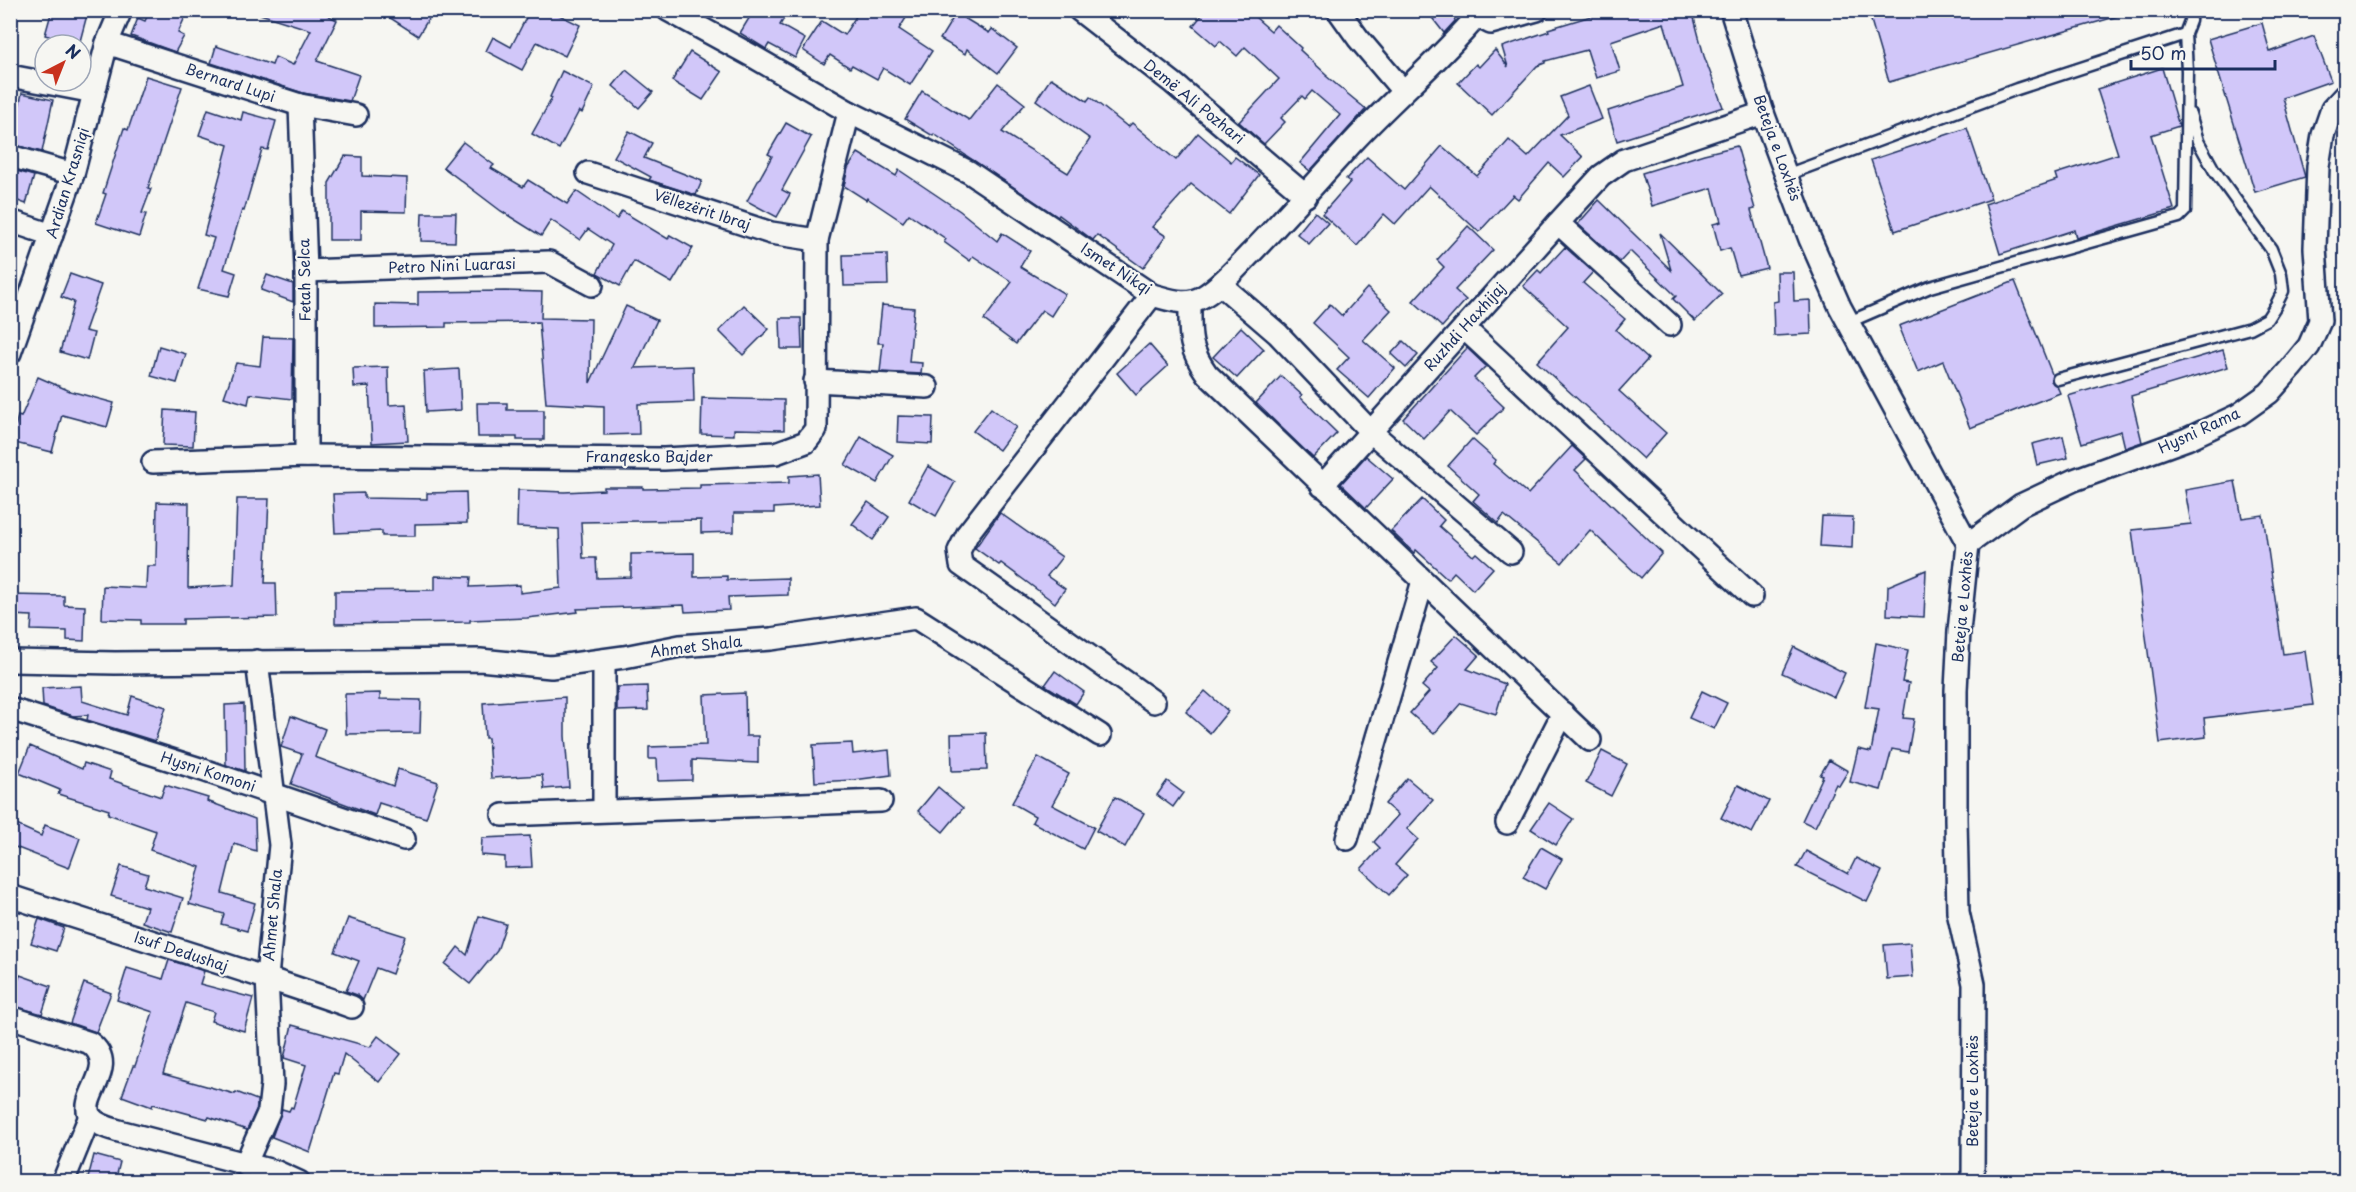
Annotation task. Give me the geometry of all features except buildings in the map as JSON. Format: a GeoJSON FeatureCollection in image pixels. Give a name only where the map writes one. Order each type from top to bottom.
{"type":"FeatureCollection","features":[{"type":"Feature","properties":{"kind":"street","name":"Ardian Krasniqi"},"geometry":{"type":"LineString","coordinates":[[10,353],[73,174],[106,43],[120,10]]}},
{"type":"Feature","properties":{"kind":"street","name":"Ismet Nikqi"},"geometry":{"type":"LineString","coordinates":[[668,10],[849,112],[969,172],[1152,295],[1181,303],[1190,303]]}},
{"type":"Feature","properties":{"kind":"street","name":"Demë Ali Pozhari"},"geometry":{"type":"LineString","coordinates":[[1079,10],[1173,83],[1306,196]]}},
{"type":"Feature","properties":{"kind":"street"},"geometry":{"type":"LineString","coordinates":[[1338,10],[1402,91]]}},
{"type":"Feature","properties":{"kind":"street"},"geometry":{"type":"LineString","coordinates":[[1537,10],[1491,23],[1475,13],[1449,49],[1402,91],[1352,143],[1306,196],[1220,284],[1205,296],[1190,303],[1190,341],[1195,358],[1207,374],[1590,740]]}},
{"type":"Feature","properties":{"kind":"street","name":"Beteja e Loxhës"},"geometry":{"type":"LineString","coordinates":[[1731,10],[1763,113],[1814,249],[1840,307],[1968,544],[1959,631],[1956,690],[1956,819],[1958,912],[1974,984],[1973,1182]]}},
{"type":"Feature","properties":{"kind":"street","name":"Bernard Lupi"},"geometry":{"type":"LineString","coordinates":[[106,43],[300,105],[356,115]]}},
{"type":"Feature","properties":{"kind":"street"},"geometry":{"type":"LineString","coordinates":[[10,76],[94,92]]}},
{"type":"Feature","properties":{"kind":"street","name":"Hysni Rama"},"geometry":{"type":"LineString","coordinates":[[1968,544],[2021,505],[2063,485],[2187,439],[2238,415],[2269,393],[2291,368],[2309,346],[2320,321],[2315,249],[2318,166],[2323,135],[2332,109],[2346,94]]}},
{"type":"Feature","properties":{"kind":"street","name":"Fetah Selca"},"geometry":{"type":"LineString","coordinates":[[300,105],[306,271],[306,456]]}},
{"type":"Feature","properties":{"kind":"street","name":"Franqesko Bajder"},"geometry":{"type":"LineString","coordinates":[[153,462],[306,456],[664,459],[776,453],[806,442],[816,429],[817,240],[849,112]]}},
{"type":"Feature","properties":{"kind":"street","name":"Ruzhdi Haxhijaj"},"geometry":{"type":"LineString","coordinates":[[1322,486],[1601,176],[1624,160],[1763,113]]}},
{"type":"Feature","properties":{"kind":"street"},"geometry":{"type":"LineString","coordinates":[[10,156],[73,174]]}},
{"type":"Feature","properties":{"kind":"street","name":"Vëllezërit Ibraj"},"geometry":{"type":"LineString","coordinates":[[588,173],[771,233],[817,240]]}},
{"type":"Feature","properties":{"kind":"street"},"geometry":{"type":"LineString","coordinates":[[10,221],[52,236]]}},
{"type":"Feature","properties":{"kind":"street"},"geometry":{"type":"LineString","coordinates":[[1558,223],[1670,325]]}},
{"type":"Feature","properties":{"kind":"street","name":"Petro Nini Luarasi"},"geometry":{"type":"LineString","coordinates":[[306,271],[549,262],[592,285]]}},
{"type":"Feature","properties":{"kind":"street"},"geometry":{"type":"LineString","coordinates":[[1220,284],[1278,334],[1371,432],[1511,552]]}},
{"type":"Feature","properties":{"kind":"street"},"geometry":{"type":"LineString","coordinates":[[1152,295],[968,533],[959,551],[961,565],[1154,702]]}},
{"type":"Feature","properties":{"kind":"street"},"geometry":{"type":"LineString","coordinates":[[1464,328],[1752,596]]}},
{"type":"Feature","properties":{"kind":"street"},"geometry":{"type":"LineString","coordinates":[[815,381],[927,387]]}},
{"type":"Feature","properties":{"kind":"street"},"geometry":{"type":"LineString","coordinates":[[1347,839],[1423,581]]}},
{"type":"Feature","properties":{"kind":"street","name":"Ahmet Shala"},"geometry":{"type":"LineString","coordinates":[[10,661],[115,663],[480,660],[551,667],[680,646],[771,639],[916,618],[1100,735]]}},
{"type":"Feature","properties":{"kind":"street"},"geometry":{"type":"LineString","coordinates":[[604,660],[604,810]]}},
{"type":"Feature","properties":{"kind":"street","name":"Ahmet Shala"},"geometry":{"type":"LineString","coordinates":[[244,1165],[269,1111],[272,1084],[267,977],[280,845],[271,792],[257,661]]}},
{"type":"Feature","properties":{"kind":"street","name":"Hysni Komoni"},"geometry":{"type":"LineString","coordinates":[[10,709],[271,792],[404,839]]}},
{"type":"Feature","properties":{"kind":"street"},"geometry":{"type":"LineString","coordinates":[[1507,823],[1563,713]]}},
{"type":"Feature","properties":{"kind":"street"},"geometry":{"type":"LineString","coordinates":[[503,815],[881,801]]}},
{"type":"Feature","properties":{"kind":"street","name":"Isuf Dedushaj"},"geometry":{"type":"LineString","coordinates":[[10,896],[225,966],[267,977],[352,1007]]}},
{"type":"Feature","properties":{"kind":"street"},"geometry":{"type":"LineString","coordinates":[[10,1017],[90,1043],[98,1049],[102,1064],[88,1109],[90,1116],[98,1124],[277,1172],[299,1182]]}},
{"type":"Feature","properties":{"kind":"street"},"geometry":{"type":"LineString","coordinates":[[63,1182],[90,1116]]}},
{"type":"Feature","properties":{"kind":"lane"},"geometry":{"type":"LineString","coordinates":[[1849,322],[1930,287],[2179,217],[2185,211],[2187,105],[2185,34],[2191,10]]}},
{"type":"Feature","properties":{"kind":"lane"},"geometry":{"type":"LineString","coordinates":[[1786,175],[2017,89],[2185,34]]}},
{"type":"Feature","properties":{"kind":"lane"},"geometry":{"type":"LineString","coordinates":[[2058,379],[2250,327],[2267,319],[2283,291],[2281,274],[2271,249],[2214,170],[2198,141],[2187,105]]}}]}
